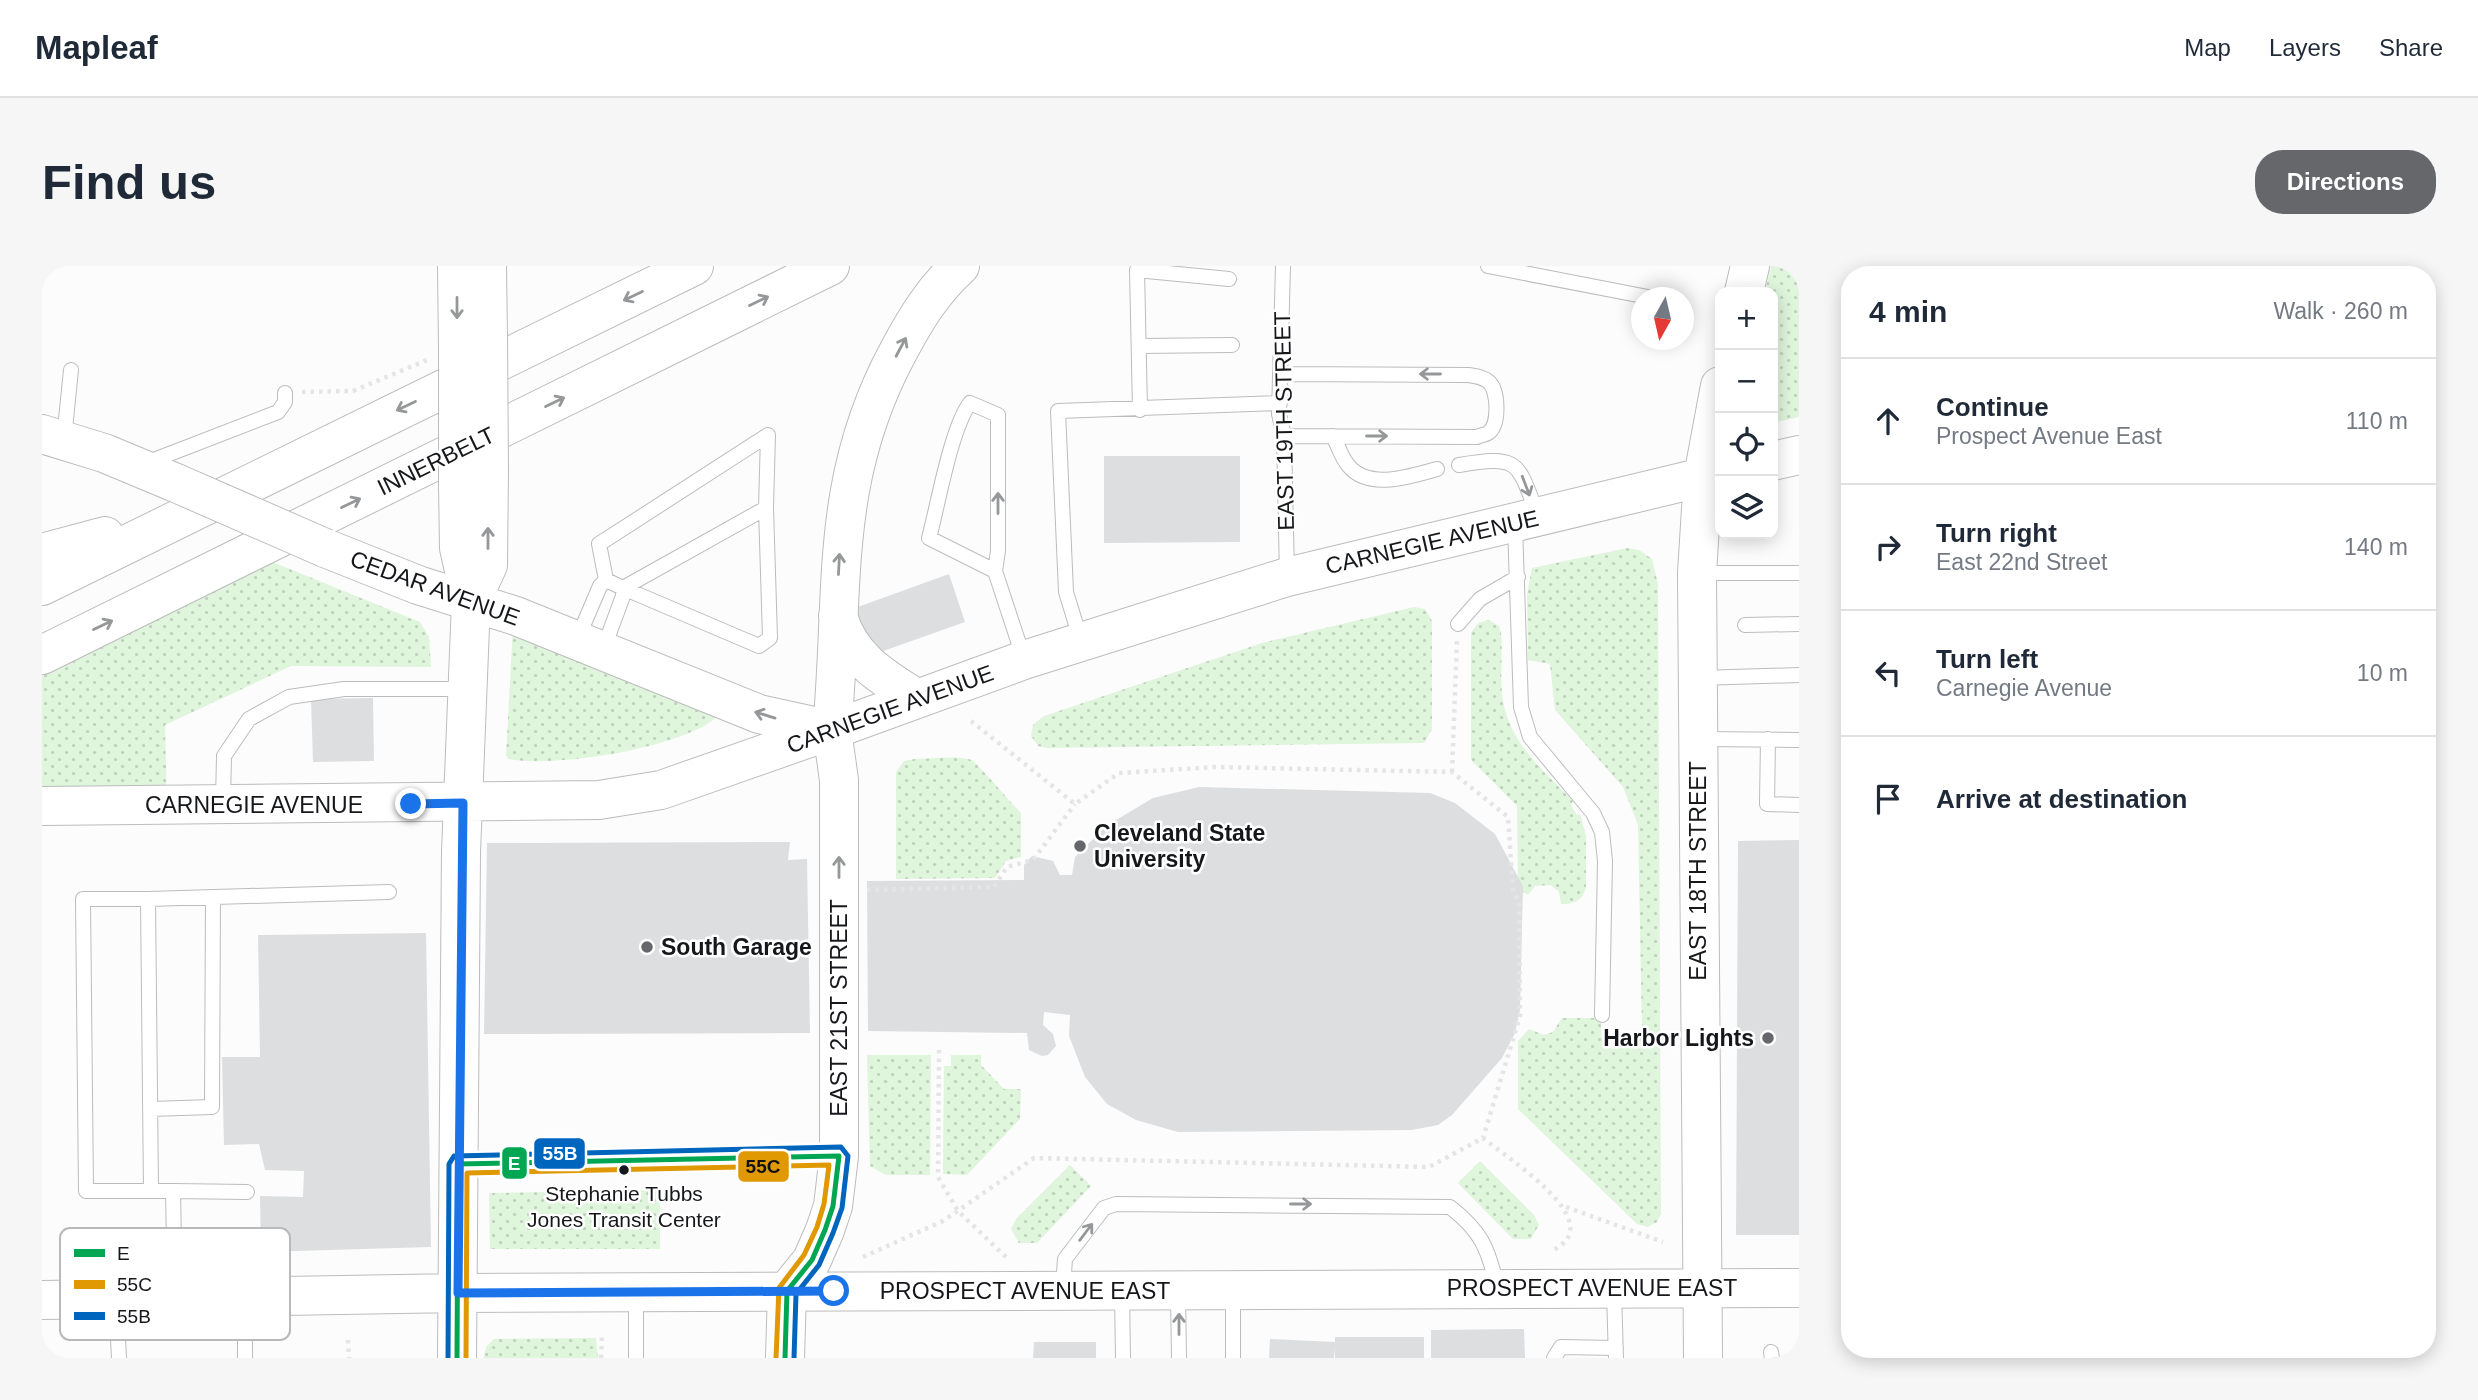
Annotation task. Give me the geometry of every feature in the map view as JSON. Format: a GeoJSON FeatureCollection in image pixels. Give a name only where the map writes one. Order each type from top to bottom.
{"type":"FeatureCollection","features":[{"type":"Feature","properties":{"kind":"main road"},"geometry":{"type":"LineString","coordinates":[[457,266],[459,347],[473,478],[488,565],[471,602],[470,690],[463,803],[457,1358]]}},
{"type":"Feature","properties":{"kind":"main road"},"geometry":{"type":"LineString","coordinates":[[459,347],[487,266]]}},
{"type":"Feature","properties":{"kind":"main road"},"geometry":{"type":"LineString","coordinates":[[42,553],[178,499],[694,266]]}},
{"type":"Feature","properties":{"kind":"main road","name":"INNERBELT"},"geometry":{"type":"LineString","coordinates":[[42,655],[830,266]]}},
{"type":"Feature","properties":{"kind":"main road","name":"EAST 21ST STREET"},"geometry":{"type":"LineString","coordinates":[[786,1291],[812,1260],[825,1230],[833,1206],[838,1156],[838,780],[832,730],[844,519],[866,425],[880,389],[931,296],[960,266]]}},
{"type":"Feature","properties":{"kind":"main road"},"geometry":{"type":"LineString","coordinates":[[1745,287],[1750,266]]}},
{"type":"Feature","properties":{"kind":"main road","name":"EAST 18TH STREET"},"geometry":{"type":"LineString","coordinates":[[1703,1358],[1697,573],[1712,475],[1718,413]]}},
{"type":"Feature","properties":{"kind":"main road","name":"CEDAR AVENUE"},"geometry":{"type":"LineString","coordinates":[[53,436],[139,466],[178,499],[325,548],[418,585],[516,616],[758,714],[832,730]]}},
{"type":"Feature","properties":{"kind":"main road"},"geometry":{"type":"LineString","coordinates":[[1778,460],[1799,455]]}},
{"type":"Feature","properties":{"kind":"main road","name":"CARNEGIE AVENUE"},"geometry":{"type":"LineString","coordinates":[[42,806],[463,803],[599,800],[639,795],[695,780],[1024,660],[1287,577],[1712,475]]}},
{"type":"Feature","properties":{"kind":"main road"},"geometry":{"type":"LineString","coordinates":[[42,586],[178,499]]}},
{"type":"Feature","properties":{"kind":"main road"},"geometry":{"type":"LineString","coordinates":[[838,615],[850,644],[868,666],[916,698]]}},
{"type":"Feature","properties":{"kind":"main road","name":"PROSPECT AVENUE EAST"},"geometry":{"type":"LineString","coordinates":[[290,1296],[786,1291],[1063,1293],[1614,1287],[1799,1288]]}},
{"type":"Feature","properties":{"kind":"main road"},"geometry":{"type":"LineString","coordinates":[[785,1358],[786,1291]]}},
{"type":"Feature","properties":{"kind":"main road","name":"PROSPECT AVENUE EAST"},"geometry":{"type":"LineString","coordinates":[[42,1300],[60,1300]]}},
{"type":"Feature","properties":{"kind":"lane","name":"EAST 19TH STREET"},"geometry":{"type":"LineString","coordinates":[[1283,266],[1280,403],[1284,436],[1287,577]]}},
{"type":"Feature","properties":{"kind":"lane"},"geometry":{"type":"LineString","coordinates":[[1488,266],[1631,294]]}},
{"type":"Feature","properties":{"kind":"lane"},"geometry":{"type":"LineString","coordinates":[[1140,410],[1137,270],[1229,279]]}},
{"type":"Feature","properties":{"kind":"lane"},"geometry":{"type":"LineString","coordinates":[[1139,346],[1232,345]]}},
{"type":"Feature","properties":{"kind":"lane"},"geometry":{"type":"LineString","coordinates":[[53,436],[71,370]]}},
{"type":"Feature","properties":{"kind":"lane"},"geometry":{"type":"LineString","coordinates":[[1281,374],[1468,375],[1482,377],[1493,386],[1496,403],[1493,428],[1477,437],[1284,436]]}},
{"type":"Feature","properties":{"kind":"lane"},"geometry":{"type":"LineString","coordinates":[[139,466],[278,412],[285,402],[285,393]]}},
{"type":"Feature","properties":{"kind":"lane"},"geometry":{"type":"LineString","coordinates":[[995,570],[929,538],[950,456],[965,410],[970,403],[998,415],[998,551],[995,570],[1024,660]]}},
{"type":"Feature","properties":{"kind":"lane"},"geometry":{"type":"LineString","coordinates":[[1081,642],[1066,592],[1058,411],[1280,403]]}},
{"type":"Feature","properties":{"kind":"lane"},"geometry":{"type":"LineString","coordinates":[[768,435],[766,508],[770,638],[759,646],[606,580],[598,544],[768,435]]}},
{"type":"Feature","properties":{"kind":"lane"},"geometry":{"type":"LineString","coordinates":[[1333,436],[1348,466],[1364,478],[1399,478],[1437,469]]}},
{"type":"Feature","properties":{"kind":"lane"},"geometry":{"type":"LineString","coordinates":[[1459,465],[1500,460],[1512,463],[1520,471],[1527,519],[1518,577],[1521,707],[1530,737],[1593,813],[1602,832],[1605,861],[1602,1015]]}},
{"type":"Feature","properties":{"kind":"lane"},"geometry":{"type":"LineString","coordinates":[[589,646],[623,588],[766,508]]}},
{"type":"Feature","properties":{"kind":"lane"},"geometry":{"type":"LineString","coordinates":[[1697,573],[1799,573]]}},
{"type":"Feature","properties":{"kind":"lane"},"geometry":{"type":"LineString","coordinates":[[1458,624],[1480,599],[1518,577]]}},
{"type":"Feature","properties":{"kind":"lane"},"geometry":{"type":"LineString","coordinates":[[589,646],[600,586],[606,580]]}},
{"type":"Feature","properties":{"kind":"lane"},"geometry":{"type":"LineString","coordinates":[[1745,625],[1799,624]]}},
{"type":"Feature","properties":{"kind":"lane"},"geometry":{"type":"LineString","coordinates":[[1697,678],[1799,675]]}},
{"type":"Feature","properties":{"kind":"lane"},"geometry":{"type":"LineString","coordinates":[[223,805],[224,756],[249,719],[289,697],[344,689],[470,690]]}},
{"type":"Feature","properties":{"kind":"lane"},"geometry":{"type":"LineString","coordinates":[[1698,739],[1799,740]]}},
{"type":"Feature","properties":{"kind":"lane"},"geometry":{"type":"LineString","coordinates":[[1768,739],[1767,804],[1799,805]]}},
{"type":"Feature","properties":{"kind":"lane"},"geometry":{"type":"LineString","coordinates":[[247,1192],[86,1191],[83,899],[389,892]]}},
{"type":"Feature","properties":{"kind":"lane"},"geometry":{"type":"LineString","coordinates":[[150,1109],[212,1107],[213,897]]}},
{"type":"Feature","properties":{"kind":"lane"},"geometry":{"type":"LineString","coordinates":[[148,899],[151,1191]]}},
{"type":"Feature","properties":{"kind":"lane"},"geometry":{"type":"LineString","coordinates":[[458,1164],[838,1156]]}},
{"type":"Feature","properties":{"kind":"lane"},"geometry":{"type":"LineString","coordinates":[[173,1191],[173,1228]]}},
{"type":"Feature","properties":{"kind":"lane"},"geometry":{"type":"LineString","coordinates":[[1063,1293],[1065,1259],[1104,1208],[1116,1203],[1450,1207],[1474,1226],[1490,1256],[1497,1288]]}},
{"type":"Feature","properties":{"kind":"lane"},"geometry":{"type":"LineString","coordinates":[[1555,1358],[1561,1347],[1616,1353],[1614,1287]]}},
{"type":"Feature","properties":{"kind":"lane"},"geometry":{"type":"LineString","coordinates":[[1233,1290],[1233,1358]]}},
{"type":"Feature","properties":{"kind":"lane"},"geometry":{"type":"LineString","coordinates":[[1178,1291],[1179,1358]]}},
{"type":"Feature","properties":{"kind":"lane"},"geometry":{"type":"LineString","coordinates":[[636,1292],[636,1358]]}},
{"type":"Feature","properties":{"kind":"lane"},"geometry":{"type":"LineString","coordinates":[[1122,1292],[1123,1358]]}},
{"type":"Feature","properties":{"kind":"lane"},"geometry":{"type":"LineString","coordinates":[[118,1340],[119,1358]]}},
{"type":"Feature","properties":{"kind":"lane"},"geometry":{"type":"LineString","coordinates":[[245,1340],[245,1358]]}},
{"type":"Feature","properties":{"kind":"path"},"geometry":{"type":"LineString","coordinates":[[285,393],[353,391],[459,347]]}},
{"type":"Feature","properties":{"kind":"path"},"geometry":{"type":"LineString","coordinates":[[1452,772],[1458,624]]}},
{"type":"Feature","properties":{"kind":"path"},"geometry":{"type":"LineString","coordinates":[[971,721],[1074,804]]}},
{"type":"Feature","properties":{"kind":"path"},"geometry":{"type":"LineString","coordinates":[[860,891],[994,887],[1007,867],[1033,860],[1074,804],[1119,773],[1214,768],[1452,772],[1508,817],[1513,892],[1519,901],[1520,1016],[1483,1138],[1429,1167],[1034,1158],[943,1221],[863,1257]]}},
{"type":"Feature","properties":{"kind":"path"},"geometry":{"type":"LineString","coordinates":[[939,1049],[938,1177],[958,1211],[1008,1259]]}},
{"type":"Feature","properties":{"kind":"path"},"geometry":{"type":"LineString","coordinates":[[1483,1138],[1566,1207],[1663,1242]]}},
{"type":"Feature","properties":{"kind":"path"},"geometry":{"type":"LineString","coordinates":[[1553,1250],[1570,1237],[1572,1226],[1566,1207]]}},
{"type":"Feature","properties":{"kind":"path"},"geometry":{"type":"LineString","coordinates":[[601,1358],[602,1336]]}},
{"type":"Feature","properties":{"kind":"path"},"geometry":{"type":"LineString","coordinates":[[348,1340],[349,1358]]}},
{"type":"Feature","properties":{"kind":"green space"},"geometry":{"type":"Polygon","coordinates":[[[1771,266],[1799,266],[1799,417],[1778,422],[1778,287],[1766,287],[1771,266]]]}},
{"type":"Feature","properties":{"kind":"green space"},"geometry":{"type":"Polygon","coordinates":[[[1627,548],[1639,550],[1652,559],[1658,584],[1661,1214],[1657,1222],[1648,1227],[1637,1224],[1518,1109],[1518,1041],[1529,1029],[1544,1035],[1553,1032],[1562,1018],[1600,1018],[1602,1040],[1612,1049],[1631,1045],[1642,1031],[1638,825],[1623,787],[1555,710],[1550,664],[1528,660],[1527,594],[1532,568],[1627,548]]]}},
{"type":"Feature","properties":{"kind":"green space"},"geometry":{"type":"Polygon","coordinates":[[[250,553],[420,622],[429,637],[431,667],[291,666],[165,725],[167,805],[42,806],[42,655],[250,553]]]}},
{"type":"Feature","properties":{"kind":"green space"},"geometry":{"type":"Polygon","coordinates":[[[1414,607],[1425,609],[1432,621],[1432,729],[1424,743],[1047,748],[1038,746],[1031,736],[1033,725],[1044,716],[1262,643],[1414,607]]]}},
{"type":"Feature","properties":{"kind":"green space"},"geometry":{"type":"Polygon","coordinates":[[[1489,620],[1499,626],[1501,633],[1502,694],[1511,726],[1528,753],[1573,801],[1571,805],[1577,815],[1580,814],[1586,836],[1586,887],[1583,895],[1570,904],[1561,904],[1559,892],[1551,885],[1535,886],[1528,895],[1518,889],[1517,806],[1471,760],[1471,633],[1478,623],[1489,620]]]}},
{"type":"Feature","properties":{"kind":"green space"},"geometry":{"type":"Polygon","coordinates":[[[513,626],[718,716],[677,737],[618,753],[556,761],[509,759],[506,756],[513,626]]]}},
{"type":"Feature","properties":{"kind":"green space"},"geometry":{"type":"Polygon","coordinates":[[[972,760],[1021,813],[1021,857],[1006,861],[995,878],[896,879],[896,772],[904,761],[972,760]]]}},
{"type":"Feature","properties":{"kind":"green space"},"geometry":{"type":"Polygon","coordinates":[[[867,1055],[931,1055],[930,1175],[886,1175],[870,1166],[867,1055]]]}},
{"type":"Feature","properties":{"kind":"green space"},"geometry":{"type":"Polygon","coordinates":[[[951,1055],[981,1055],[981,1065],[1004,1089],[1021,1089],[1020,1119],[967,1175],[943,1174],[944,1066],[951,1066],[951,1055]]]}},
{"type":"Feature","properties":{"kind":"green space"},"geometry":{"type":"Polygon","coordinates":[[[1480,1161],[1534,1215],[1539,1225],[1531,1239],[1513,1239],[1458,1183],[1480,1161]]]}},
{"type":"Feature","properties":{"kind":"green space"},"geometry":{"type":"Polygon","coordinates":[[[1070,1165],[1091,1186],[1037,1243],[1019,1243],[1011,1229],[1016,1219],[1070,1165]]]}},
{"type":"Feature","properties":{"kind":"green space"},"geometry":{"type":"Polygon","coordinates":[[[660,1190],[660,1249],[490,1249],[489,1193],[660,1190]]]}},
{"type":"Feature","properties":{"kind":"green space"},"geometry":{"type":"Polygon","coordinates":[[[596,1338],[598,1358],[484,1358],[486,1347],[494,1339],[596,1338]]]}},
{"type":"Feature","properties":{"kind":"building"},"geometry":{"type":"Polygon","coordinates":[[[1104,456],[1240,456],[1240,542],[1104,543],[1104,456]]]}},
{"type":"Feature","properties":{"kind":"building"},"geometry":{"type":"Polygon","coordinates":[[[949,574],[965,622],[872,655],[855,608],[949,574]]]}},
{"type":"Feature","properties":{"kind":"building"},"geometry":{"type":"Polygon","coordinates":[[[373,698],[374,761],[313,762],[311,699],[373,698]]]}},
{"type":"Feature","properties":{"kind":"building"},"geometry":{"type":"Polygon","coordinates":[[[1199,787],[1430,793],[1455,803],[1495,834],[1523,886],[1520,1010],[1515,1033],[1502,1058],[1452,1115],[1438,1125],[1412,1130],[1178,1132],[1136,1120],[1107,1104],[1085,1077],[1069,1036],[1070,1015],[1044,1012],[1043,1025],[1053,1034],[1056,1046],[1048,1055],[1042,1056],[1029,1050],[1027,1033],[868,1031],[867,881],[1024,880],[1024,865],[1032,856],[1053,861],[1060,875],[1072,875],[1075,857],[1106,826],[1153,798],[1199,787]]]}},
{"type":"Feature","properties":{"kind":"building","name":"Harbor Lights"},"geometry":{"type":"Polygon","coordinates":[[[1799,840],[1799,1235],[1736,1235],[1738,841],[1799,840]]]}},
{"type":"Feature","properties":{"kind":"building","name":"South Garage"},"geometry":{"type":"Polygon","coordinates":[[[790,842],[788,860],[807,859],[810,1033],[484,1034],[487,843],[790,842]]]}},
{"type":"Feature","properties":{"kind":"building"},"geometry":{"type":"Polygon","coordinates":[[[426,933],[431,1247],[290,1251],[290,1228],[261,1228],[260,1196],[303,1197],[304,1171],[265,1170],[259,1144],[224,1145],[222,1057],[260,1057],[258,935],[426,933]]]}},
{"type":"Feature","properties":{"kind":"building"},"geometry":{"type":"Polygon","coordinates":[[[1524,1329],[1525,1358],[1431,1358],[1431,1330],[1524,1329]]]}},
{"type":"Feature","properties":{"kind":"building"},"geometry":{"type":"Polygon","coordinates":[[[1335,1337],[1424,1337],[1424,1358],[1335,1358],[1334,1347],[1334,1358],[1269,1358],[1270,1339],[1335,1342],[1335,1337]]]}},
{"type":"Feature","properties":{"kind":"building"},"geometry":{"type":"Polygon","coordinates":[[[1034,1342],[1096,1342],[1096,1358],[1033,1358],[1034,1342]]]}},
{"type":"Feature","properties":{"kind":"transit line","name":"55B"},"geometry":{"type":"LineString","coordinates":[[448,1358],[449,1164],[454,1156],[841,1147],[848,1156],[842,1208],[819,1265],[796,1294],[794,1358]]}},
{"type":"Feature","properties":{"kind":"transit line","name":"E"},"geometry":{"type":"LineString","coordinates":[[457,1358],[458,1164],[839,1156],[833,1206],[825,1230],[812,1260],[787,1291],[785,1358]]}},
{"type":"Feature","properties":{"kind":"transit line","name":"55C"},"geometry":{"type":"LineString","coordinates":[[466,1358],[467,1173],[829,1165],[824,1204],[817,1227],[804,1255],[779,1288],[776,1358]]}},
{"type":"Feature","properties":{"kind":"place","name":"Cleveland State University"},"geometry":{"type":"Point","coordinates":[1080,846]}},
{"type":"Feature","properties":{"kind":"place","name":"South Garage"},"geometry":{"type":"Point","coordinates":[647,947]}},
{"type":"Feature","properties":{"kind":"place","name":"Harbor Lights"},"geometry":{"type":"Point","coordinates":[1768,1038]}},
{"type":"Feature","properties":{"kind":"place","name":"Stephanie Tubbs Jones Transit Center"},"geometry":{"type":"Point","coordinates":[624,1170]}},
{"type":"Feature","properties":{"kind":"route"},"geometry":{"type":"LineString","coordinates":[[411,804],[463,803],[458,1293],[834,1291]]}}]}
